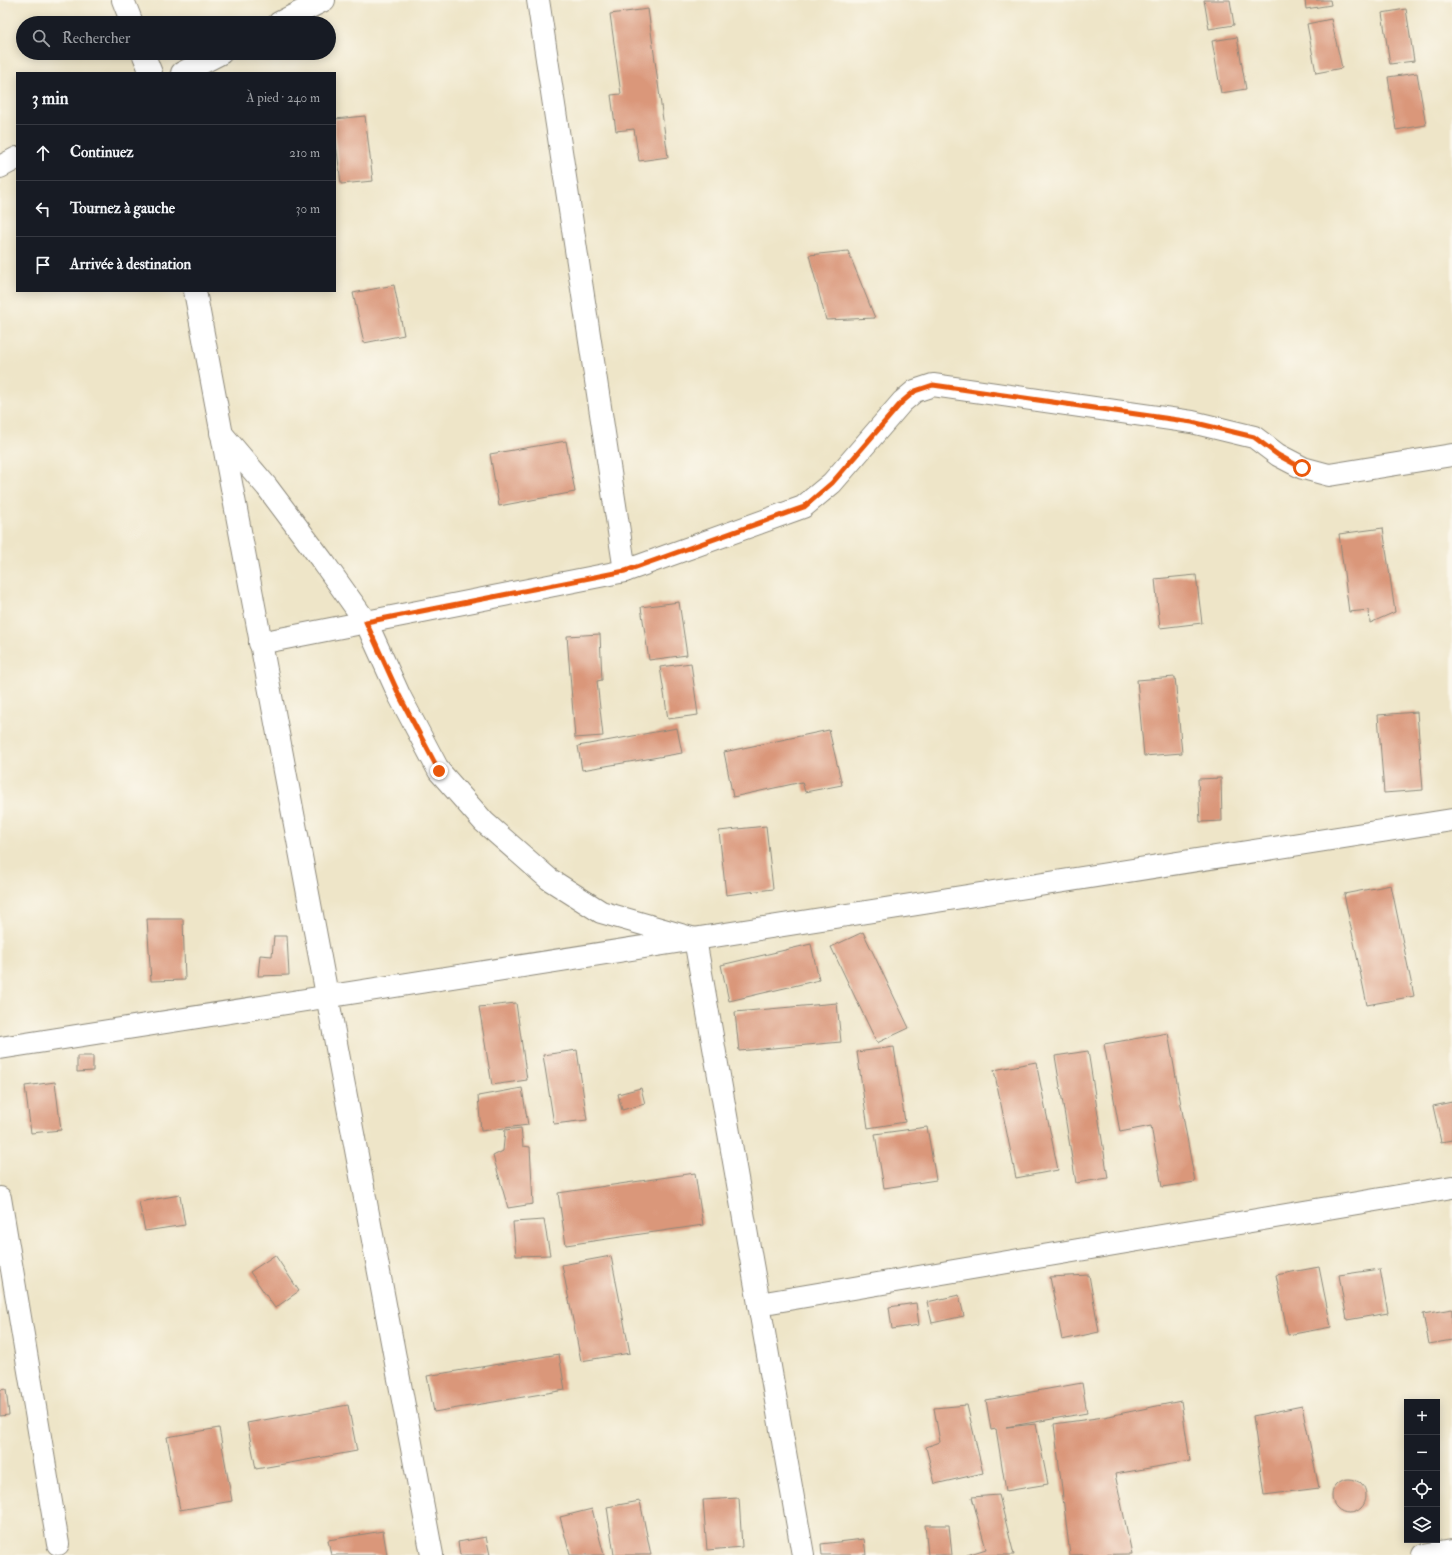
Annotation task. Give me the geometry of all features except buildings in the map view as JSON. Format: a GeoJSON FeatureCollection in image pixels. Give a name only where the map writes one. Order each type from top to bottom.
{"type":"FeatureCollection","features":[{"type":"Feature","properties":{"kind":"street"},"geometry":{"type":"LineString","coordinates":[[123,0],[129,16]]}},
{"type":"Feature","properties":{"kind":"street"},"geometry":{"type":"LineString","coordinates":[[293,16],[324,0]]}},
{"type":"Feature","properties":{"kind":"street"},"geometry":{"type":"LineString","coordinates":[[538,0],[625,571]]}},
{"type":"Feature","properties":{"kind":"street"},"geometry":{"type":"LineString","coordinates":[[146,60],[151,72]]}},
{"type":"Feature","properties":{"kind":"street"},"geometry":{"type":"LineString","coordinates":[[184,72],[207,60]]}},
{"type":"Feature","properties":{"kind":"street"},"geometry":{"type":"LineString","coordinates":[[0,167],[16,159]]}},
{"type":"Feature","properties":{"kind":"street"},"geometry":{"type":"LineString","coordinates":[[195,292],[432,1555]]}},
{"type":"Feature","properties":{"kind":"street"},"geometry":{"type":"LineString","coordinates":[[260,643],[625,571],[804,507],[832,483],[902,402],[915,391],[933,385],[1192,422],[1254,437],[1278,455],[1302,468],[1329,475],[1452,455]]}},
{"type":"Feature","properties":{"kind":"street"},"geometry":{"type":"LineString","coordinates":[[222,433],[267,487],[366,622],[400,697],[439,771],[484,822],[549,879],[601,912],[695,939]]}},
{"type":"Feature","properties":{"kind":"street"},"geometry":{"type":"LineString","coordinates":[[0,1048],[1452,820]]}},
{"type":"Feature","properties":{"kind":"street"},"geometry":{"type":"LineString","coordinates":[[695,939],[803,1555]]}},
{"type":"Feature","properties":{"kind":"street"},"geometry":{"type":"LineString","coordinates":[[759,1304],[1452,1187]]}},
{"type":"Feature","properties":{"kind":"street"},"geometry":{"type":"LineString","coordinates":[[0,1198],[58,1544]]}},
{"type":"Feature","properties":{"kind":"street"},"geometry":{"type":"LineString","coordinates":[[1423,1555],[1452,1550]]}},
{"type":"Feature","properties":{"kind":"route"},"geometry":{"type":"LineString","coordinates":[[439,771],[400,697],[366,622],[625,571],[804,507],[832,483],[902,402],[915,391],[933,385],[1192,422],[1254,437],[1278,455],[1302,468]]}}]}
